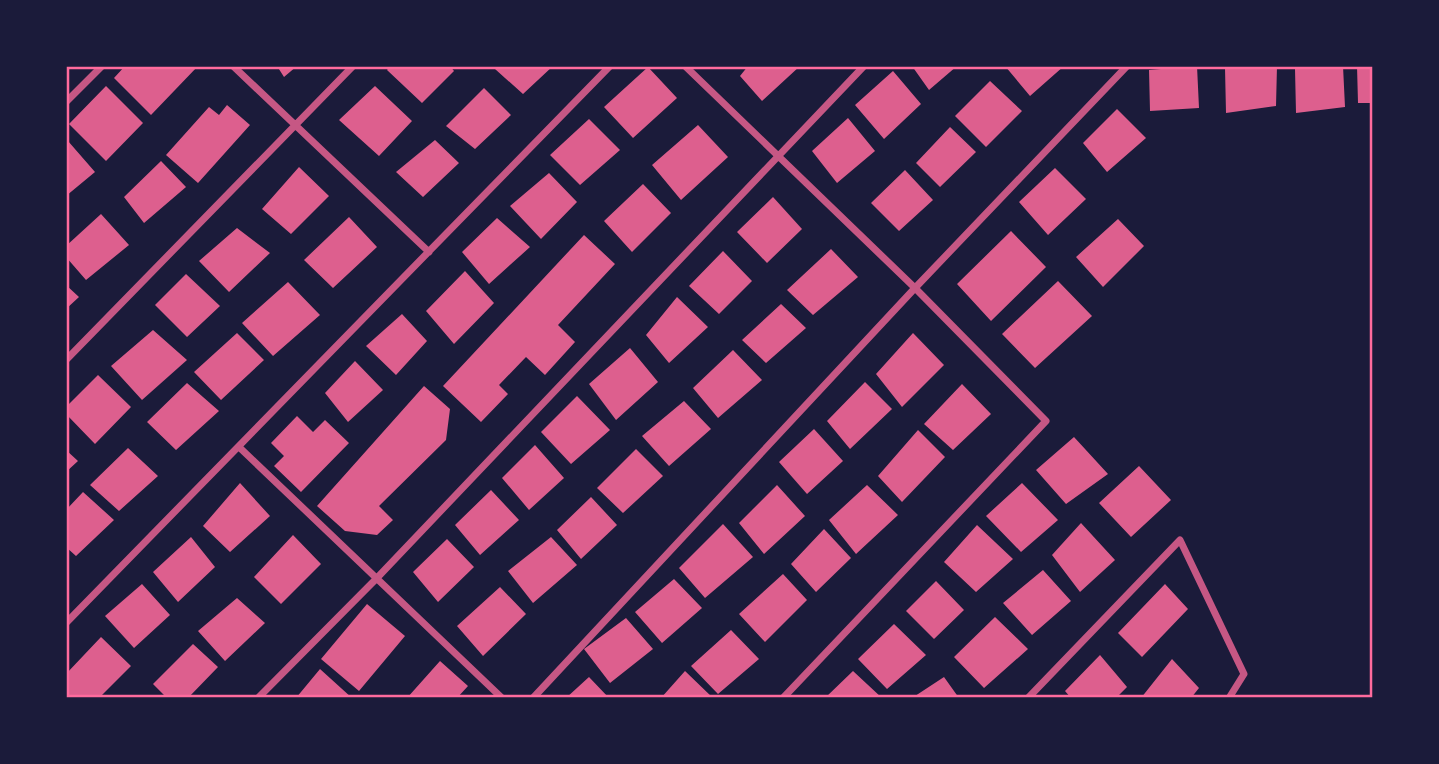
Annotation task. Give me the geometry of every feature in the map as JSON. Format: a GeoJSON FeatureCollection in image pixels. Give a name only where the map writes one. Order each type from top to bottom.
{"type":"FeatureCollection","features":[{"type":"Feature","properties":{"kind":"street"},"geometry":{"type":"LineString","coordinates":[[66,102],[102,66]]}},
{"type":"Feature","properties":{"kind":"street"},"geometry":{"type":"LineString","coordinates":[[233,66],[429,252]]}},
{"type":"Feature","properties":{"kind":"street"},"geometry":{"type":"LineString","coordinates":[[66,360],[353,66]]}},
{"type":"Feature","properties":{"kind":"street"},"geometry":{"type":"LineString","coordinates":[[66,623],[610,66]]}},
{"type":"Feature","properties":{"kind":"street"},"geometry":{"type":"LineString","coordinates":[[685,66],[915,288],[1046,421],[784,697]]}},
{"type":"Feature","properties":{"kind":"street"},"geometry":{"type":"LineString","coordinates":[[258,698],[376,579],[864,66]]}},
{"type":"Feature","properties":{"kind":"street"},"geometry":{"type":"LineString","coordinates":[[533,698],[915,288],[1127,66]]}},
{"type":"Feature","properties":{"kind":"street"},"geometry":{"type":"LineString","coordinates":[[239,447],[502,698]]}},
{"type":"Feature","properties":{"kind":"street"},"geometry":{"type":"LineString","coordinates":[[1028,698],[1180,540],[1244,674],[1229,698]]}},
{"type":"Feature","properties":{"kind":"building"},"geometry":{"type":"Polygon","coordinates":[[[125,66],[198,66],[151,115],[114,78],[125,66]]]}},
{"type":"Feature","properties":{"kind":"building"},"geometry":{"type":"Polygon","coordinates":[[[277,66],[297,66],[284,77],[277,66]]]}},
{"type":"Feature","properties":{"kind":"building"},"geometry":{"type":"Polygon","coordinates":[[[390,66],[450,66],[454,71],[422,103],[387,70],[390,66]]]}},
{"type":"Feature","properties":{"kind":"building"},"geometry":{"type":"Polygon","coordinates":[[[497,66],[553,66],[523,94],[495,69],[497,66]]]}},
{"type":"Feature","properties":{"kind":"building"},"geometry":{"type":"Polygon","coordinates":[[[748,66],[800,66],[762,101],[740,76],[748,66]]]}},
{"type":"Feature","properties":{"kind":"building"},"geometry":{"type":"Polygon","coordinates":[[[912,66],[957,66],[929,90],[912,66]]]}},
{"type":"Feature","properties":{"kind":"building"},"geometry":{"type":"Polygon","coordinates":[[[1005,66],[1064,66],[1030,96],[1005,66]]]}},
{"type":"Feature","properties":{"kind":"building"},"geometry":{"type":"Polygon","coordinates":[[[1197,66],[1199,108],[1150,111],[1149,70],[1197,66]]]}},
{"type":"Feature","properties":{"kind":"building"},"geometry":{"type":"Polygon","coordinates":[[[1277,66],[1276,106],[1226,113],[1225,68],[1277,66]]]}},
{"type":"Feature","properties":{"kind":"building"},"geometry":{"type":"Polygon","coordinates":[[[1343,66],[1345,107],[1296,113],[1295,69],[1343,66]]]}},
{"type":"Feature","properties":{"kind":"building"},"geometry":{"type":"Polygon","coordinates":[[[1357,66],[1372,66],[1372,103],[1358,103],[1357,66]]]}},
{"type":"Feature","properties":{"kind":"building"},"geometry":{"type":"Polygon","coordinates":[[[648,67],[677,98],[633,138],[604,107],[648,67]]]}},
{"type":"Feature","properties":{"kind":"building"},"geometry":{"type":"Polygon","coordinates":[[[893,71],[921,104],[884,139],[855,105],[893,71]]]}},
{"type":"Feature","properties":{"kind":"building"},"geometry":{"type":"Polygon","coordinates":[[[990,81],[1022,111],[986,147],[955,116],[990,81]]]}},
{"type":"Feature","properties":{"kind":"building"},"geometry":{"type":"Polygon","coordinates":[[[106,86],[143,123],[106,161],[69,124],[106,86]]]}},
{"type":"Feature","properties":{"kind":"building"},"geometry":{"type":"Polygon","coordinates":[[[375,86],[412,121],[379,156],[339,120],[375,86]]]}},
{"type":"Feature","properties":{"kind":"building"},"geometry":{"type":"Polygon","coordinates":[[[484,88],[511,115],[475,149],[446,126],[484,88]]]}},
{"type":"Feature","properties":{"kind":"building"},"geometry":{"type":"Polygon","coordinates":[[[227,105],[250,125],[198,183],[166,155],[209,107],[219,115],[227,105]]]}},
{"type":"Feature","properties":{"kind":"building"},"geometry":{"type":"Polygon","coordinates":[[[1117,109],[1146,138],[1107,172],[1083,143],[1117,109]]]}},
{"type":"Feature","properties":{"kind":"building"},"geometry":{"type":"Polygon","coordinates":[[[848,118],[875,151],[837,183],[812,151],[848,118]]]}},
{"type":"Feature","properties":{"kind":"building"},"geometry":{"type":"Polygon","coordinates":[[[589,119],[620,150],[580,185],[550,155],[589,119]]]}},
{"type":"Feature","properties":{"kind":"building"},"geometry":{"type":"Polygon","coordinates":[[[698,125],[728,157],[681,200],[652,165],[698,125]]]}},
{"type":"Feature","properties":{"kind":"building"},"geometry":{"type":"Polygon","coordinates":[[[950,127],[976,152],[940,187],[916,163],[950,127]]]}},
{"type":"Feature","properties":{"kind":"building"},"geometry":{"type":"Polygon","coordinates":[[[435,140],[459,163],[423,197],[396,172],[435,140]]]}},
{"type":"Feature","properties":{"kind":"building"},"geometry":{"type":"Polygon","coordinates":[[[68,141],[95,172],[66,196],[66,143],[68,141]]]}},
{"type":"Feature","properties":{"kind":"building"},"geometry":{"type":"Polygon","coordinates":[[[161,161],[186,187],[144,223],[124,197],[161,161]]]}},
{"type":"Feature","properties":{"kind":"building"},"geometry":{"type":"Polygon","coordinates":[[[299,167],[329,196],[291,234],[262,209],[299,167]]]}},
{"type":"Feature","properties":{"kind":"building"},"geometry":{"type":"Polygon","coordinates":[[[1055,168],[1086,199],[1048,235],[1019,202],[1055,168]]]}},
{"type":"Feature","properties":{"kind":"building"},"geometry":{"type":"Polygon","coordinates":[[[905,170],[933,200],[899,231],[871,203],[905,170]]]}},
{"type":"Feature","properties":{"kind":"building"},"geometry":{"type":"Polygon","coordinates":[[[549,173],[577,202],[541,239],[510,206],[549,173]]]}},
{"type":"Feature","properties":{"kind":"building"},"geometry":{"type":"Polygon","coordinates":[[[643,184],[671,213],[632,252],[604,221],[643,184]]]}},
{"type":"Feature","properties":{"kind":"building"},"geometry":{"type":"Polygon","coordinates":[[[773,197],[802,229],[767,263],[737,232],[773,197]]]}},
{"type":"Feature","properties":{"kind":"building"},"geometry":{"type":"Polygon","coordinates":[[[101,214],[129,245],[86,280],[66,257],[66,246],[101,214]]]}},
{"type":"Feature","properties":{"kind":"building"},"geometry":{"type":"Polygon","coordinates":[[[349,217],[377,247],[333,288],[304,260],[349,217]]]}},
{"type":"Feature","properties":{"kind":"building"},"geometry":{"type":"Polygon","coordinates":[[[497,218],[530,247],[489,284],[462,252],[497,218]]]}},
{"type":"Feature","properties":{"kind":"building"},"geometry":{"type":"Polygon","coordinates":[[[1118,219],[1144,246],[1103,287],[1076,257],[1118,219]]]}},
{"type":"Feature","properties":{"kind":"building"},"geometry":{"type":"Polygon","coordinates":[[[237,228],[270,253],[229,292],[199,261],[237,228]]]}},
{"type":"Feature","properties":{"kind":"building"},"geometry":{"type":"Polygon","coordinates":[[[1011,231],[1046,267],[991,321],[957,284],[1011,231]]]}},
{"type":"Feature","properties":{"kind":"building"},"geometry":{"type":"Polygon","coordinates":[[[584,235],[615,264],[558,325],[575,342],[545,375],[526,357],[499,385],[508,394],[481,422],[443,386],[584,235]]]}},
{"type":"Feature","properties":{"kind":"building"},"geometry":{"type":"Polygon","coordinates":[[[831,249],[858,277],[813,315],[787,290],[831,249]]]}},
{"type":"Feature","properties":{"kind":"building"},"geometry":{"type":"Polygon","coordinates":[[[723,251],[752,281],[719,314],[689,286],[723,251]]]}},
{"type":"Feature","properties":{"kind":"building"},"geometry":{"type":"Polygon","coordinates":[[[465,271],[494,303],[454,344],[426,311],[465,271]]]}},
{"type":"Feature","properties":{"kind":"building"},"geometry":{"type":"Polygon","coordinates":[[[186,274],[220,306],[187,337],[155,305],[186,274]]]}},
{"type":"Feature","properties":{"kind":"building"},"geometry":{"type":"Polygon","coordinates":[[[1058,281],[1092,316],[1035,368],[1002,334],[1058,281]]]}},
{"type":"Feature","properties":{"kind":"building"},"geometry":{"type":"Polygon","coordinates":[[[288,282],[320,315],[273,356],[242,323],[288,282]]]}},
{"type":"Feature","properties":{"kind":"building"},"geometry":{"type":"Polygon","coordinates":[[[66,285],[79,297],[66,309],[66,285]]]}},
{"type":"Feature","properties":{"kind":"building"},"geometry":{"type":"Polygon","coordinates":[[[677,297],[708,327],[669,363],[646,335],[677,297]]]}},
{"type":"Feature","properties":{"kind":"building"},"geometry":{"type":"Polygon","coordinates":[[[781,304],[806,328],[766,363],[742,340],[781,304]]]}},
{"type":"Feature","properties":{"kind":"building"},"geometry":{"type":"Polygon","coordinates":[[[402,314],[427,341],[396,375],[366,346],[402,314]]]}},
{"type":"Feature","properties":{"kind":"building"},"geometry":{"type":"Polygon","coordinates":[[[153,330],[187,360],[142,400],[111,366],[153,330]]]}},
{"type":"Feature","properties":{"kind":"building"},"geometry":{"type":"Polygon","coordinates":[[[237,333],[264,360],[221,400],[194,372],[237,333]]]}},
{"type":"Feature","properties":{"kind":"building"},"geometry":{"type":"Polygon","coordinates":[[[913,333],[944,365],[902,407],[876,374],[913,333]]]}},
{"type":"Feature","properties":{"kind":"building"},"geometry":{"type":"Polygon","coordinates":[[[630,348],[658,382],[616,420],[589,384],[630,348]]]}},
{"type":"Feature","properties":{"kind":"building"},"geometry":{"type":"Polygon","coordinates":[[[733,350],[762,380],[718,418],[693,388],[733,350]]]}},
{"type":"Feature","properties":{"kind":"building"},"geometry":{"type":"Polygon","coordinates":[[[355,361],[383,390],[348,422],[325,393],[355,361]]]}},
{"type":"Feature","properties":{"kind":"building"},"geometry":{"type":"Polygon","coordinates":[[[98,375],[131,407],[95,444],[66,414],[66,407],[98,375]]]}},
{"type":"Feature","properties":{"kind":"building"},"geometry":{"type":"Polygon","coordinates":[[[865,382],[892,409],[850,449],[827,421],[865,382]]]}},
{"type":"Feature","properties":{"kind":"building"},"geometry":{"type":"Polygon","coordinates":[[[187,383],[219,411],[176,450],[147,422],[187,383]]]}},
{"type":"Feature","properties":{"kind":"building"},"geometry":{"type":"Polygon","coordinates":[[[962,384],[991,414],[953,450],[924,424],[962,384]]]}},
{"type":"Feature","properties":{"kind":"building"},"geometry":{"type":"Polygon","coordinates":[[[424,386],[450,409],[446,440],[379,506],[393,520],[377,535],[345,531],[317,506],[424,386]]]}},
{"type":"Feature","properties":{"kind":"building"},"geometry":{"type":"Polygon","coordinates":[[[577,396],[610,430],[571,464],[541,432],[577,396]]]}},
{"type":"Feature","properties":{"kind":"building"},"geometry":{"type":"Polygon","coordinates":[[[684,401],[711,429],[669,466],[642,436],[684,401]]]}},
{"type":"Feature","properties":{"kind":"building"},"geometry":{"type":"Polygon","coordinates":[[[297,416],[313,432],[325,420],[349,443],[301,492],[274,466],[284,456],[271,443],[297,416]]]}},
{"type":"Feature","properties":{"kind":"building"},"geometry":{"type":"Polygon","coordinates":[[[814,429],[843,461],[807,494],[779,462],[814,429]]]}},
{"type":"Feature","properties":{"kind":"building"},"geometry":{"type":"Polygon","coordinates":[[[918,430],[945,457],[902,502],[878,476],[918,430]]]}},
{"type":"Feature","properties":{"kind":"building"},"geometry":{"type":"Polygon","coordinates":[[[1074,437],[1108,474],[1066,504],[1036,470],[1074,437]]]}},
{"type":"Feature","properties":{"kind":"building"},"geometry":{"type":"Polygon","coordinates":[[[535,445],[564,478],[529,510],[502,478],[535,445]]]}},
{"type":"Feature","properties":{"kind":"building"},"geometry":{"type":"Polygon","coordinates":[[[128,448],[158,476],[119,511],[90,485],[128,448]]]}},
{"type":"Feature","properties":{"kind":"building"},"geometry":{"type":"Polygon","coordinates":[[[636,449],[663,476],[623,513],[597,488],[636,449]]]}},
{"type":"Feature","properties":{"kind":"building"},"geometry":{"type":"Polygon","coordinates":[[[66,450],[78,461],[66,472],[66,450]]]}},
{"type":"Feature","properties":{"kind":"building"},"geometry":{"type":"Polygon","coordinates":[[[1139,466],[1171,500],[1131,537],[1099,503],[1139,466]]]}},
{"type":"Feature","properties":{"kind":"building"},"geometry":{"type":"Polygon","coordinates":[[[240,483],[270,516],[230,552],[203,526],[240,483]]]}},
{"type":"Feature","properties":{"kind":"building"},"geometry":{"type":"Polygon","coordinates":[[[1022,483],[1058,520],[1021,552],[986,516],[1022,483]]]}},
{"type":"Feature","properties":{"kind":"building"},"geometry":{"type":"Polygon","coordinates":[[[777,485],[805,516],[764,554],[739,523],[777,485]]]}},
{"type":"Feature","properties":{"kind":"building"},"geometry":{"type":"Polygon","coordinates":[[[867,485],[898,515],[856,554],[829,520],[867,485]]]}},
{"type":"Feature","properties":{"kind":"building"},"geometry":{"type":"Polygon","coordinates":[[[491,490],[519,520],[480,555],[455,525],[491,490]]]}},
{"type":"Feature","properties":{"kind":"building"},"geometry":{"type":"Polygon","coordinates":[[[83,492],[114,520],[76,556],[66,547],[66,510],[83,492]]]}},
{"type":"Feature","properties":{"kind":"building"},"geometry":{"type":"Polygon","coordinates":[[[591,497],[617,525],[581,559],[557,530],[591,497]]]}},
{"type":"Feature","properties":{"kind":"building"},"geometry":{"type":"Polygon","coordinates":[[[1081,523],[1115,560],[1080,592],[1052,555],[1081,523]]]}},
{"type":"Feature","properties":{"kind":"building"},"geometry":{"type":"Polygon","coordinates":[[[723,524],[753,557],[705,598],[679,568],[723,524]]]}},
{"type":"Feature","properties":{"kind":"building"},"geometry":{"type":"Polygon","coordinates":[[[977,525],[1013,559],[976,592],[944,562],[977,525]]]}},
{"type":"Feature","properties":{"kind":"building"},"geometry":{"type":"Polygon","coordinates":[[[824,529],[851,558],[816,592],[791,564],[824,529]]]}},
{"type":"Feature","properties":{"kind":"building"},"geometry":{"type":"Polygon","coordinates":[[[293,535],[321,564],[281,604],[254,577],[293,535]]]}},
{"type":"Feature","properties":{"kind":"building"},"geometry":{"type":"Polygon","coordinates":[[[191,537],[215,567],[178,602],[153,572],[191,537]]]}},
{"type":"Feature","properties":{"kind":"building"},"geometry":{"type":"Polygon","coordinates":[[[551,537],[577,565],[533,603],[508,571],[551,537]]]}},
{"type":"Feature","properties":{"kind":"building"},"geometry":{"type":"Polygon","coordinates":[[[447,539],[474,567],[438,602],[413,572],[447,539]]]}},
{"type":"Feature","properties":{"kind":"building"},"geometry":{"type":"Polygon","coordinates":[[[1043,570],[1071,601],[1032,635],[1003,603],[1043,570]]]}},
{"type":"Feature","properties":{"kind":"building"},"geometry":{"type":"Polygon","coordinates":[[[783,574],[807,600],[765,642],[739,614],[783,574]]]}},
{"type":"Feature","properties":{"kind":"building"},"geometry":{"type":"Polygon","coordinates":[[[674,579],[702,608],[662,643],[635,612],[674,579]]]}},
{"type":"Feature","properties":{"kind":"building"},"geometry":{"type":"Polygon","coordinates":[[[936,581],[964,610],[934,639],[906,611],[936,581]]]}},
{"type":"Feature","properties":{"kind":"building"},"geometry":{"type":"Polygon","coordinates":[[[142,584],[170,615],[134,648],[105,616],[142,584]]]}},
{"type":"Feature","properties":{"kind":"building"},"geometry":{"type":"Polygon","coordinates":[[[1165,584],[1188,609],[1142,657],[1118,633],[1165,584]]]}},
{"type":"Feature","properties":{"kind":"building"},"geometry":{"type":"Polygon","coordinates":[[[500,587],[526,614],[483,656],[457,626],[500,587]]]}},
{"type":"Feature","properties":{"kind":"building"},"geometry":{"type":"Polygon","coordinates":[[[237,598],[265,623],[225,661],[198,631],[237,598]]]}},
{"type":"Feature","properties":{"kind":"building"},"geometry":{"type":"Polygon","coordinates":[[[367,604],[405,636],[359,691],[321,659],[367,604]]]}},
{"type":"Feature","properties":{"kind":"building"},"geometry":{"type":"Polygon","coordinates":[[[995,617],[1028,649],[984,688],[954,657],[995,617]]]}},
{"type":"Feature","properties":{"kind":"building"},"geometry":{"type":"Polygon","coordinates":[[[626,618],[653,649],[610,683],[584,649],[626,618]]]}},
{"type":"Feature","properties":{"kind":"building"},"geometry":{"type":"Polygon","coordinates":[[[894,624],[926,655],[887,689],[858,659],[894,624]]]}},
{"type":"Feature","properties":{"kind":"building"},"geometry":{"type":"Polygon","coordinates":[[[731,630],[759,659],[718,694],[691,666],[731,630]]]}},
{"type":"Feature","properties":{"kind":"building"},"geometry":{"type":"Polygon","coordinates":[[[101,637],[131,666],[99,698],[72,698],[66,692],[66,674],[101,637]]]}},
{"type":"Feature","properties":{"kind":"building"},"geometry":{"type":"Polygon","coordinates":[[[193,644],[218,667],[188,698],[167,698],[153,684],[193,644]]]}},
{"type":"Feature","properties":{"kind":"building"},"geometry":{"type":"Polygon","coordinates":[[[1100,655],[1127,687],[1116,698],[1071,698],[1065,691],[1100,655]]]}},
{"type":"Feature","properties":{"kind":"building"},"geometry":{"type":"Polygon","coordinates":[[[1172,659],[1199,688],[1191,698],[1141,698],[1172,659]]]}},
{"type":"Feature","properties":{"kind":"building"},"geometry":{"type":"Polygon","coordinates":[[[440,661],[468,686],[457,698],[407,698],[440,661]]]}},
{"type":"Feature","properties":{"kind":"building"},"geometry":{"type":"Polygon","coordinates":[[[320,669],[352,698],[296,698],[320,669]]]}},
{"type":"Feature","properties":{"kind":"building"},"geometry":{"type":"Polygon","coordinates":[[[685,671],[713,698],[661,698],[685,671]]]}},
{"type":"Feature","properties":{"kind":"building"},"geometry":{"type":"Polygon","coordinates":[[[853,671],[882,698],[825,698],[853,671]]]}},
{"type":"Feature","properties":{"kind":"building"},"geometry":{"type":"Polygon","coordinates":[[[589,677],[609,698],[566,698],[589,677]]]}},
{"type":"Feature","properties":{"kind":"building"},"geometry":{"type":"Polygon","coordinates":[[[944,677],[959,698],[912,698],[944,677]]]}}]}
